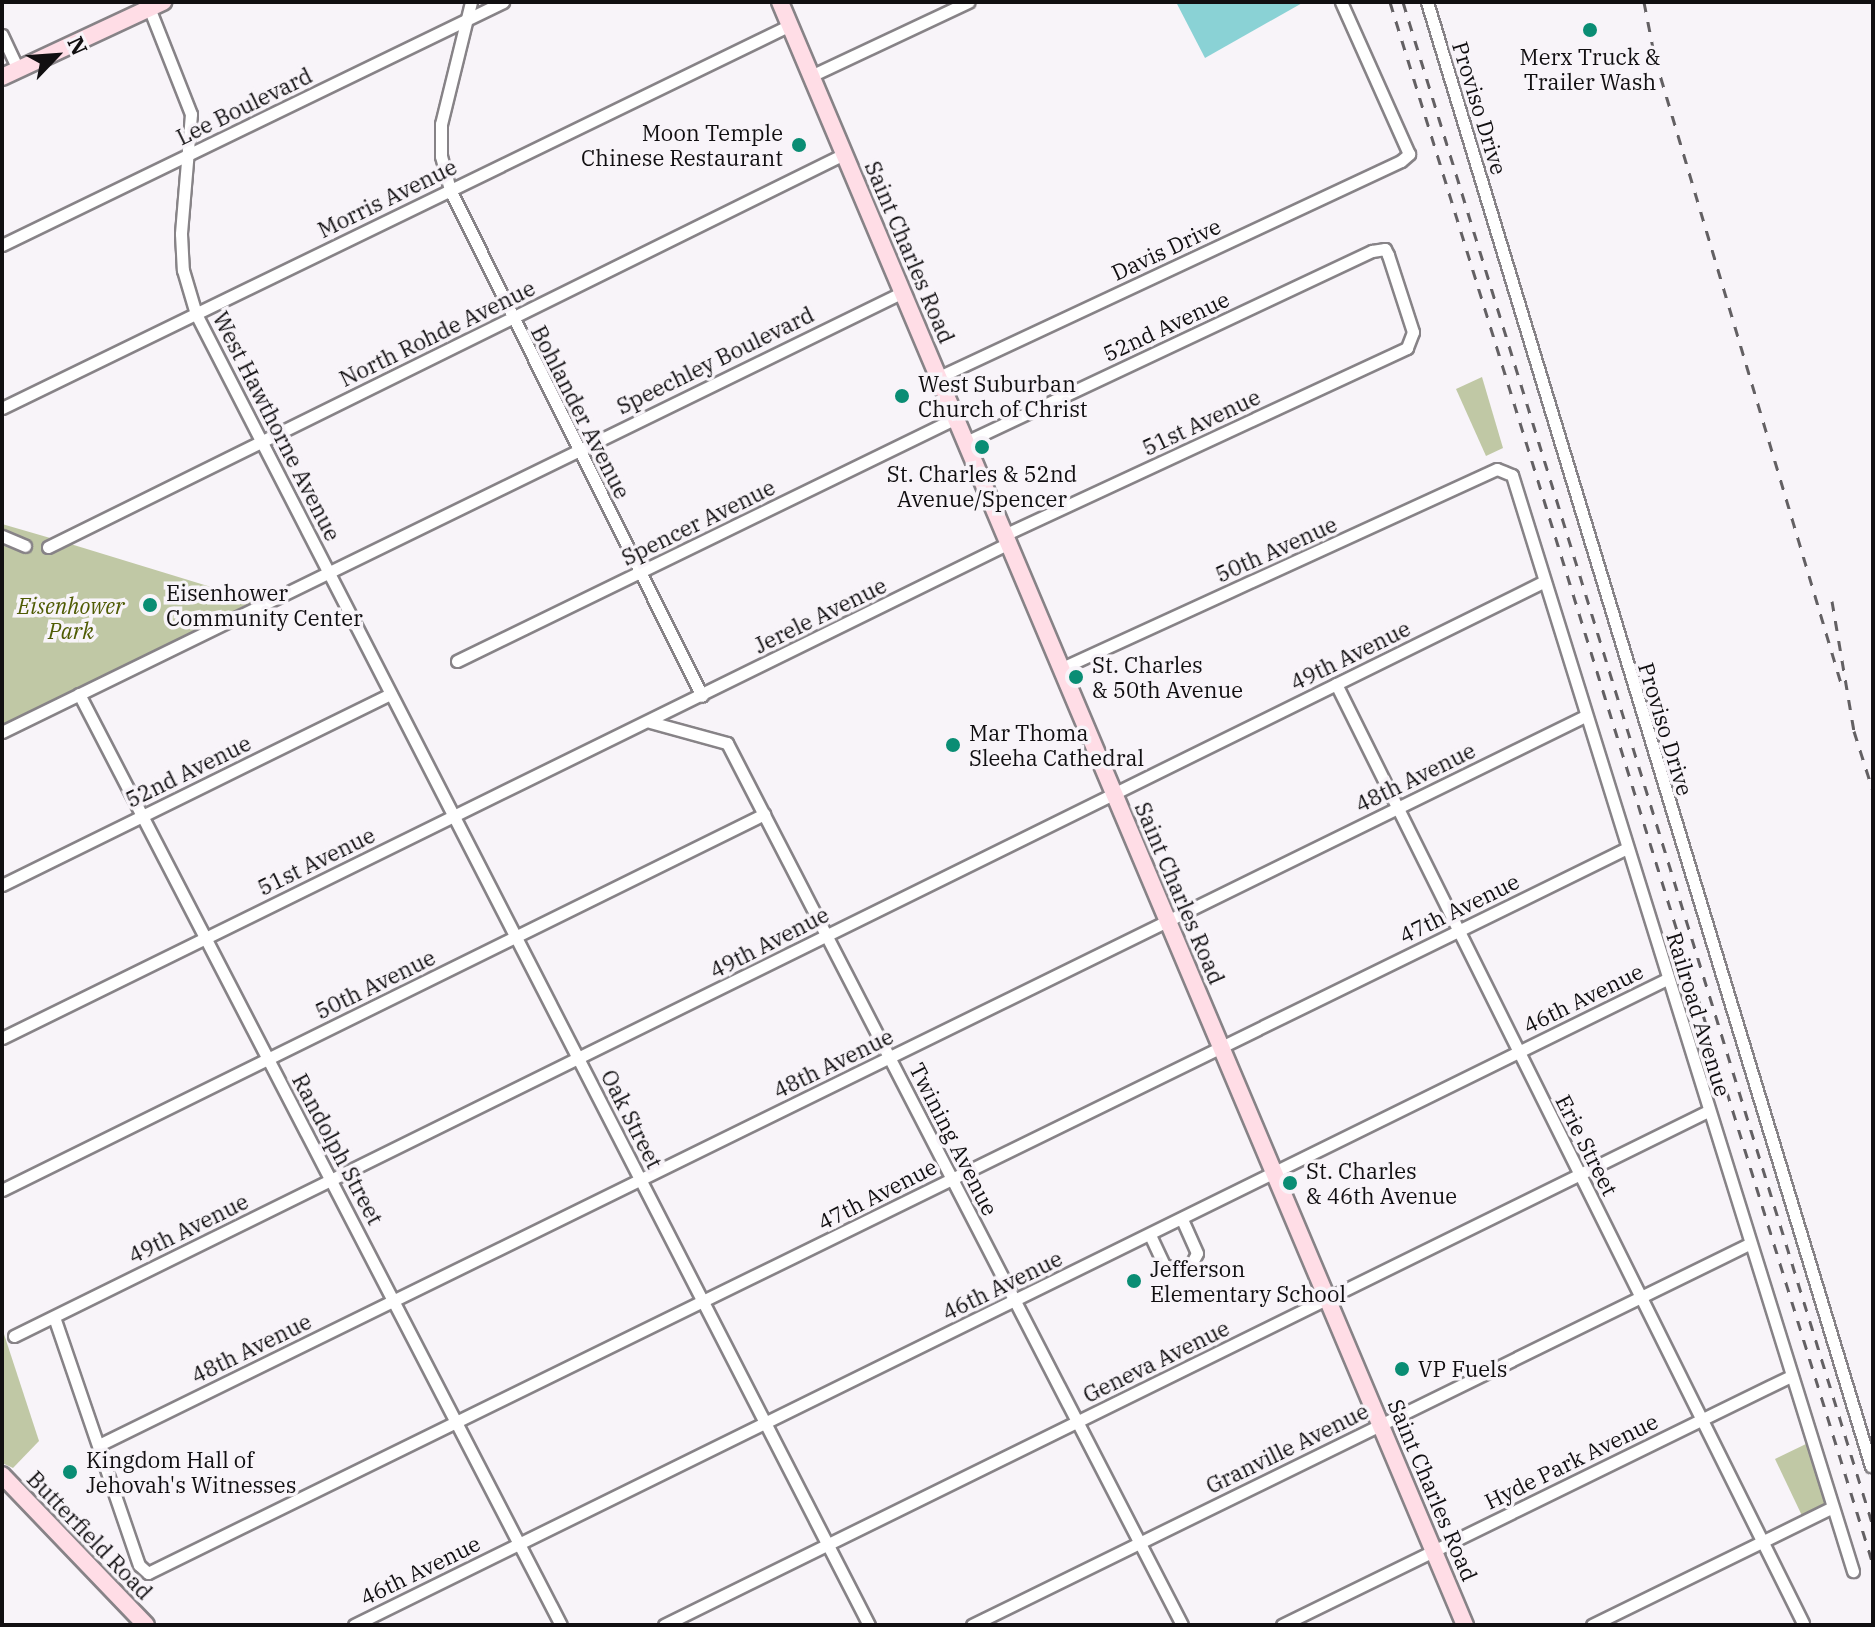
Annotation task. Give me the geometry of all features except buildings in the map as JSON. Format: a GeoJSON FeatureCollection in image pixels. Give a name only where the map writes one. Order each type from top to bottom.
{"type":"FeatureCollection","features":[{"type":"Feature","properties":{"kind":"main road","name":"Saint Charles Road"},"geometry":{"type":"LineString","coordinates":[[780,2],[1465,1625]]}},
{"type":"Feature","properties":{"kind":"main road"},"geometry":{"type":"LineString","coordinates":[[10,73],[153,4]]}},
{"type":"Feature","properties":{"kind":"main road","name":"Butterfield Road"},"geometry":{"type":"LineString","coordinates":[[6,1485],[146,1625]]}},
{"type":"Feature","properties":{"kind":"street","name":"Bohlander Avenue"},"geometry":{"type":"LineString","coordinates":[[471,2],[471,18],[441,124],[441,156],[450,190],[576,449],[702,696]]}},
{"type":"Feature","properties":{"kind":"street","name":"Lee Boulevard"},"geometry":{"type":"LineString","coordinates":[[2,245],[503,2]]}},
{"type":"Feature","properties":{"kind":"street"},"geometry":{"type":"LineString","coordinates":[[811,76],[968,2]]}},
{"type":"Feature","properties":{"kind":"street","name":"Davis Drive"},"geometry":{"type":"LineString","coordinates":[[939,377],[1409,154],[1341,2]]}},
{"type":"Feature","properties":{"kind":"street","name":"Proviso Drive"},"geometry":{"type":"LineString","coordinates":[[1427,2],[1871,1466]]}},
{"type":"Feature","properties":{"kind":"street","name":"West Hawthorne Avenue"},"geometry":{"type":"LineString","coordinates":[[153,4],[191,114],[191,154],[181,234],[183,270],[196,314],[359,631]]}},
{"type":"Feature","properties":{"kind":"street","name":"Morris Avenue"},"geometry":{"type":"LineString","coordinates":[[2,408],[790,25]]}},
{"type":"Feature","properties":{"kind":"street"},"geometry":{"type":"LineString","coordinates":[[2,35],[10,73]]}},
{"type":"Feature","properties":{"kind":"street","name":"North Rohde Avenue"},"geometry":{"type":"LineString","coordinates":[[48,547],[844,154]]}},
{"type":"Feature","properties":{"kind":"street","name":"51st Avenue"},"geometry":{"type":"LineString","coordinates":[[1007,539],[1413,343],[1385,249]]}},
{"type":"Feature","properties":{"kind":"street","name":"52nd Avenue"},"geometry":{"type":"LineString","coordinates":[[966,442],[1385,249]]}},
{"type":"Feature","properties":{"kind":"street","name":"Speechley Boulevard"},"geometry":{"type":"LineString","coordinates":[[2,732],[576,449],[903,292]]}},
{"type":"Feature","properties":{"kind":"street","name":"Spencer Avenue"},"geometry":{"type":"LineString","coordinates":[[457,661],[956,418]]}},
{"type":"Feature","properties":{"kind":"street","name":"Railroad Avenue"},"geometry":{"type":"LineString","coordinates":[[1506,470],[1627,848],[1768,1310],[1853,1571]]}},
{"type":"Feature","properties":{"kind":"street","name":"50th Avenue"},"geometry":{"type":"LineString","coordinates":[[1062,668],[1506,470]]}},
{"type":"Feature","properties":{"kind":"street"},"geometry":{"type":"LineString","coordinates":[[2,536],[25,546]]}},
{"type":"Feature","properties":{"kind":"street","name":"Jerele Avenue"},"geometry":{"type":"LineString","coordinates":[[650,722],[1007,539]]}},
{"type":"Feature","properties":{"kind":"street","name":"49th Avenue"},"geometry":{"type":"LineString","coordinates":[[14,1336],[1541,583]]}},
{"type":"Feature","properties":{"kind":"street","name":"Oak Street"},"geometry":{"type":"LineString","coordinates":[[359,631],[869,1625]]}},
{"type":"Feature","properties":{"kind":"street","name":"Erie Street"},"geometry":{"type":"LineString","coordinates":[[1336,684],[1803,1623]]}},
{"type":"Feature","properties":{"kind":"street","name":"Randolph Street"},"geometry":{"type":"LineString","coordinates":[[79,694],[561,1625]]}},
{"type":"Feature","properties":{"kind":"street","name":"52nd Avenue"},"geometry":{"type":"LineString","coordinates":[[2,885],[391,694]]}},
{"type":"Feature","properties":{"kind":"street","name":"48th Avenue"},"geometry":{"type":"LineString","coordinates":[[99,1445],[1585,716]]}},
{"type":"Feature","properties":{"kind":"street","name":"51st Avenue"},"geometry":{"type":"LineString","coordinates":[[2,1038],[650,722]]}},
{"type":"Feature","properties":{"kind":"street","name":"Twining Avenue"},"geometry":{"type":"LineString","coordinates":[[650,722],[727,743],[1182,1625]]}},
{"type":"Feature","properties":{"kind":"street","name":"50th Avenue"},"geometry":{"type":"LineString","coordinates":[[2,1190],[764,814]]}},
{"type":"Feature","properties":{"kind":"street","name":"47th Avenue"},"geometry":{"type":"LineString","coordinates":[[99,1445],[144,1572],[704,1303],[1627,848]]}},
{"type":"Feature","properties":{"kind":"street","name":"46th Avenue"},"geometry":{"type":"LineString","coordinates":[[354,1625],[766,1426],[1014,1300],[1667,979]]}},
{"type":"Feature","properties":{"kind":"street","name":"Geneva Avenue"},"geometry":{"type":"LineString","coordinates":[[664,1625],[1708,1111]]}},
{"type":"Feature","properties":{"kind":"street"},"geometry":{"type":"LineString","coordinates":[[1150,1235],[1164,1265],[1187,1272],[1197,1253],[1182,1219]]}},
{"type":"Feature","properties":{"kind":"street","name":"Granville Avenue"},"geometry":{"type":"LineString","coordinates":[[972,1625],[1749,1244]]}},
{"type":"Feature","properties":{"kind":"street"},"geometry":{"type":"LineString","coordinates":[[54,1317],[99,1445]]}},
{"type":"Feature","properties":{"kind":"street","name":"Hyde Park Avenue"},"geometry":{"type":"LineString","coordinates":[[1282,1625],[1791,1376]]}},
{"type":"Feature","properties":{"kind":"street"},"geometry":{"type":"LineString","coordinates":[[1592,1625],[1831,1508]]}},
{"type":"Feature","properties":{"kind":"green space"},"geometry":{"type":"Polygon","coordinates":[[[1482,377],[1503,448],[1486,456],[1456,389],[1482,377]]]}},
{"type":"Feature","properties":{"kind":"green space","name":"Eisenhower Park"},"geometry":{"type":"Polygon","coordinates":[[[2,524],[64,542],[257,601],[2,728],[2,524]]]}},
{"type":"Feature","properties":{"kind":"green space"},"geometry":{"type":"Polygon","coordinates":[[[2,1328],[39,1441],[13,1468],[2,1463],[2,1328]]]}},
{"type":"Feature","properties":{"kind":"green space"},"geometry":{"type":"Polygon","coordinates":[[[1808,1443],[1831,1510],[1805,1522],[1775,1459],[1808,1443]]]}},
{"type":"Feature","properties":{"kind":"water"},"geometry":{"type":"Polygon","coordinates":[[[1176,2],[1304,2],[1205,58],[1176,2]]]}},
{"type":"Feature","properties":{"kind":"railway"},"geometry":{"type":"LineString","coordinates":[[1390,2],[1873,1564]]}},
{"type":"Feature","properties":{"kind":"railway"},"geometry":{"type":"LineString","coordinates":[[1403,2],[1873,1526]]}},
{"type":"Feature","properties":{"kind":"railway"},"geometry":{"type":"LineString","coordinates":[[1644,2],[1655,58],[1841,683]]}},
{"type":"Feature","properties":{"kind":"railway"},"geometry":{"type":"LineString","coordinates":[[1832,601],[1854,731],[1873,791]]}},
{"type":"Feature","properties":{"kind":"place","name":"Merx Truck & Trailer Wash"},"geometry":{"type":"Point","coordinates":[1590,30]}},
{"type":"Feature","properties":{"kind":"place","name":"Moon Temple Chinese Restaurant"},"geometry":{"type":"Point","coordinates":[799,145]}},
{"type":"Feature","properties":{"kind":"place","name":"West Suburban Church of Christ"},"geometry":{"type":"Point","coordinates":[902,396]}},
{"type":"Feature","properties":{"kind":"place","name":"St. Charles & 52nd Avenue/Spencer"},"geometry":{"type":"Point","coordinates":[982,447]}},
{"type":"Feature","properties":{"kind":"place","name":"Eisenhower Community Center"},"geometry":{"type":"Point","coordinates":[150,605]}},
{"type":"Feature","properties":{"kind":"place","name":"St. Charles & 50th Avenue"},"geometry":{"type":"Point","coordinates":[1076,677]}},
{"type":"Feature","properties":{"kind":"place","name":"Mar Thoma Sleeha Cathedral"},"geometry":{"type":"Point","coordinates":[953,745]}},
{"type":"Feature","properties":{"kind":"place","name":"St. Charles & 46th Avenue"},"geometry":{"type":"Point","coordinates":[1290,1183]}},
{"type":"Feature","properties":{"kind":"place","name":"Jefferson Elementary School"},"geometry":{"type":"Point","coordinates":[1134,1281]}},
{"type":"Feature","properties":{"kind":"place","name":"VP Fuels"},"geometry":{"type":"Point","coordinates":[1402,1369]}},
{"type":"Feature","properties":{"kind":"place","name":"Kingdom Hall of Jehovah's Witnesses"},"geometry":{"type":"Point","coordinates":[70,1472]}}]}
